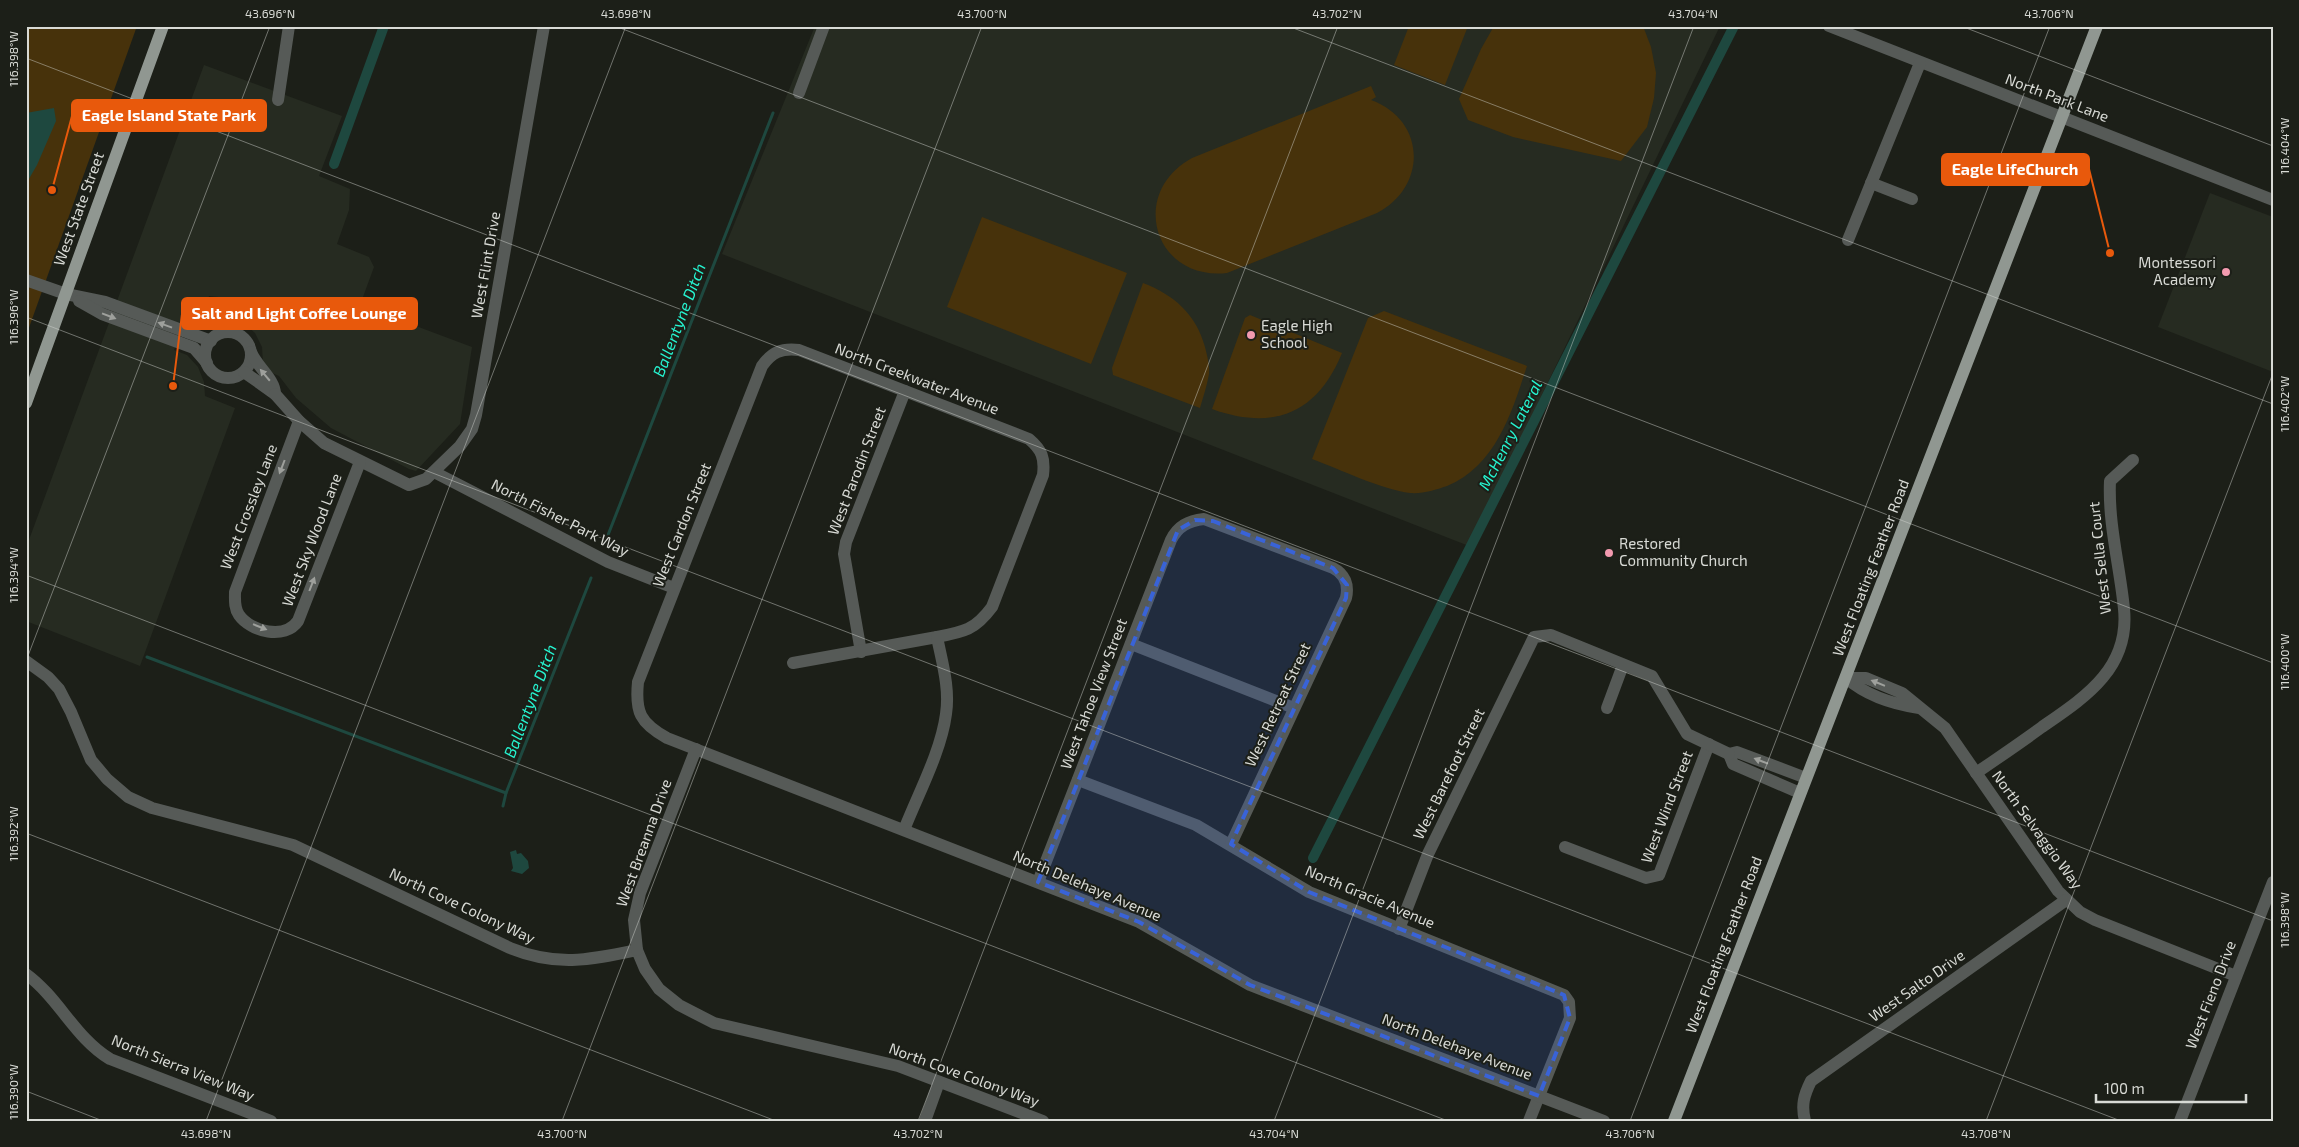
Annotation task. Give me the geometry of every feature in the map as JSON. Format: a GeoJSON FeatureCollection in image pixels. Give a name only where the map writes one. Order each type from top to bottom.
{"type":"FeatureCollection","features":[{"type":"Feature","properties":{"kind":"main road","name":"West State Street"},"geometry":{"type":"LineString","coordinates":[[26,403],[163,26]]}},
{"type":"Feature","properties":{"kind":"main road","name":"West Floating Feather Road"},"geometry":{"type":"LineString","coordinates":[[1674,1121],[2097,26]]}},
{"type":"Feature","properties":{"kind":"street"},"geometry":{"type":"LineString","coordinates":[[278,100],[289,26]]}},
{"type":"Feature","properties":{"kind":"street","name":"West Flint Drive"},"geometry":{"type":"LineString","coordinates":[[360,462],[403,484],[415,484],[426,479],[434,472],[467,438],[472,429],[544,26]]}},
{"type":"Feature","properties":{"kind":"street"},"geometry":{"type":"LineString","coordinates":[[799,92],[824,26]]}},
{"type":"Feature","properties":{"kind":"street","name":"North Park Lane"},"geometry":{"type":"LineString","coordinates":[[1829,26],[2273,200]]}},
{"type":"Feature","properties":{"kind":"street"},"geometry":{"type":"LineString","coordinates":[[1848,240],[1920,62]]}},
{"type":"Feature","properties":{"kind":"street"},"geometry":{"type":"LineString","coordinates":[[1871,183],[1912,199]]}},
{"type":"Feature","properties":{"kind":"street"},"geometry":{"type":"LineString","coordinates":[[26,280],[66,294],[105,302],[211,340]]}},
{"type":"Feature","properties":{"kind":"street"},"geometry":{"type":"LineString","coordinates":[[66,294],[102,314],[194,348],[212,371],[226,378],[234,377],[244,372],[251,360],[251,352]]}},
{"type":"Feature","properties":{"kind":"street"},"geometry":{"type":"LineString","coordinates":[[207,363],[207,348],[211,340],[217,336],[231,333],[244,339],[255,362],[275,387],[275,394]]}},
{"type":"Feature","properties":{"kind":"street","name":"North Creekwater Avenue"},"geometry":{"type":"LineString","coordinates":[[776,351],[786,349],[799,350],[1029,439],[1042,451],[1045,463],[1043,475],[992,607],[982,621],[972,629],[937,637]]}},
{"type":"Feature","properties":{"kind":"street","name":"West Cardon Street"},"geometry":{"type":"LineString","coordinates":[[641,717],[636,701],[638,682],[762,366],[768,357],[776,351]]}},
{"type":"Feature","properties":{"kind":"street"},"geometry":{"type":"LineString","coordinates":[[244,372],[275,394],[299,421],[324,443],[360,462]]}},
{"type":"Feature","properties":{"kind":"street","name":"West Parodin Street"},"geometry":{"type":"LineString","coordinates":[[861,652],[844,554],[846,542],[905,391]]}},
{"type":"Feature","properties":{"kind":"street","name":"West Crossley Lane"},"geometry":{"type":"LineString","coordinates":[[293,628],[284,632],[271,632],[247,622],[238,614],[235,605],[235,592],[299,421]]}},
{"type":"Feature","properties":{"kind":"street","name":"West Sella Court"},"geometry":{"type":"LineString","coordinates":[[1976,773],[2086,696],[2103,679],[2114,660],[2122,636],[2124,612],[2109,500],[2110,481],[2133,460]]}},
{"type":"Feature","properties":{"kind":"street","name":"West Sky Wood Lane"},"geometry":{"type":"LineString","coordinates":[[293,628],[298,621],[360,462]]}},
{"type":"Feature","properties":{"kind":"street","name":"North Fisher Park Way"},"geometry":{"type":"LineString","coordinates":[[434,472],[608,562],[674,588]]}},
{"type":"Feature","properties":{"kind":"street","name":"West Tahoe View Street"},"geometry":{"type":"LineString","coordinates":[[1038,882],[1171,540],[1178,530],[1188,523],[1204,519],[1212,521],[1333,568],[1345,578]]}},
{"type":"Feature","properties":{"kind":"street","name":"West Retreat Street"},"geometry":{"type":"LineString","coordinates":[[1231,844],[1346,598],[1347,585],[1345,578]]}},
{"type":"Feature","properties":{"kind":"street","name":"West Barefoot Street"},"geometry":{"type":"LineString","coordinates":[[1399,929],[1428,854],[1534,637],[1550,635],[1623,665]]}},
{"type":"Feature","properties":{"kind":"street"},"geometry":{"type":"LineString","coordinates":[[793,663],[937,637],[946,687],[946,713],[941,737],[904,830]]}},
{"type":"Feature","properties":{"kind":"street"},"geometry":{"type":"LineString","coordinates":[[1131,644],[1294,708]]}},
{"type":"Feature","properties":{"kind":"street","name":"North Cove Colony Way"},"geometry":{"type":"LineString","coordinates":[[26,661],[48,677],[62,694],[72,712],[84,747],[98,769],[116,788],[140,803],[293,844],[524,954],[550,960],[576,961],[637,950],[645,969],[660,989],[680,1005],[709,1021],[892,1064],[1044,1121]]}},
{"type":"Feature","properties":{"kind":"street"},"geometry":{"type":"LineString","coordinates":[[1607,708],[1623,665],[1652,676],[1687,734],[1729,754],[1737,752],[1806,778]]}},
{"type":"Feature","properties":{"kind":"street","name":"North Selvaggio Way"},"geometry":{"type":"LineString","coordinates":[[1846,678],[1866,678],[1902,693],[1945,728],[2066,900],[2080,912],[2095,920],[2236,976]]}},
{"type":"Feature","properties":{"kind":"street","name":"North Delehaye Avenue"},"geometry":{"type":"LineString","coordinates":[[641,717],[650,729],[667,738],[1139,922],[1250,985],[1604,1121]]}},
{"type":"Feature","properties":{"kind":"street","name":"West Wind Street"},"geometry":{"type":"LineString","coordinates":[[1565,848],[1646,878],[1653,878],[1659,875],[1709,744]]}},
{"type":"Feature","properties":{"kind":"street","name":"West Breanna Drive"},"geometry":{"type":"LineString","coordinates":[[637,950],[634,920],[640,893],[696,749]]}},
{"type":"Feature","properties":{"kind":"street"},"geometry":{"type":"LineString","coordinates":[[1729,754],[1733,764],[1800,793]]}},
{"type":"Feature","properties":{"kind":"street","name":"North Gracie Avenue"},"geometry":{"type":"LineString","coordinates":[[1078,780],[1196,825],[1310,892],[1564,995],[1568,1002],[1570,1018],[1539,1096]]}},
{"type":"Feature","properties":{"kind":"street","name":"West Fieno Drive"},"geometry":{"type":"LineString","coordinates":[[2180,1121],[2273,882]]}},
{"type":"Feature","properties":{"kind":"street","name":"West Salto Drive"},"geometry":{"type":"LineString","coordinates":[[1803,1115],[1804,1094],[1811,1081],[2066,900]]}},
{"type":"Feature","properties":{"kind":"street","name":"North Sierra View Way"},"geometry":{"type":"LineString","coordinates":[[26,974],[44,990],[83,1038],[100,1053],[121,1064],[271,1121]]}},
{"type":"Feature","properties":{"kind":"street"},"geometry":{"type":"LineString","coordinates":[[925,1121],[939,1082]]}},
{"type":"Feature","properties":{"kind":"street"},"geometry":{"type":"LineString","coordinates":[[1529,1121],[1539,1096]]}},
{"type":"Feature","properties":{"kind":"highlighted area"},"geometry":{"type":"Polygon","coordinates":[[[1195,520],[1213,521],[1333,568],[1347,585],[1346,598],[1231,844],[1309,892],[1564,995],[1570,1018],[1539,1096],[1250,985],[1139,922],[1038,882],[1178,530],[1195,520]]]}},
{"type":"Feature","properties":{"kind":"shaded area"},"geometry":{"type":"Polygon","coordinates":[[[26,26],[137,26],[26,336],[26,26]]]}},
{"type":"Feature","properties":{"kind":"shaded area","name":"Eagle High School"},"geometry":{"type":"Polygon","coordinates":[[[815,26],[1720,26],[1469,546],[722,254],[815,26]]]}},
{"type":"Feature","properties":{"kind":"shaded area"},"geometry":{"type":"Polygon","coordinates":[[[1409,26],[1468,26],[1445,85],[1394,65],[1409,26]]]}},
{"type":"Feature","properties":{"kind":"shaded area"},"geometry":{"type":"Polygon","coordinates":[[[1494,26],[1643,26],[1651,47],[1656,73],[1654,98],[1647,127],[1621,161],[1513,137],[1468,120],[1459,99],[1481,49],[1494,26]]]}},
{"type":"Feature","properties":{"kind":"shaded area"},"geometry":{"type":"Polygon","coordinates":[[[204,65],[342,116],[319,176],[350,189],[349,210],[337,244],[369,257],[374,267],[360,305],[472,347],[460,424],[416,471],[331,428],[296,398],[279,376],[272,373],[263,363],[262,347],[255,333],[236,316],[227,298],[209,296],[207,303],[185,323],[174,350],[187,355],[198,367],[204,382],[205,396],[235,408],[140,666],[26,621],[26,548],[204,65]]]}},
{"type":"Feature","properties":{"kind":"shaded area"},"geometry":{"type":"Polygon","coordinates":[[[1371,86],[1376,97],[1371,100],[1389,109],[1402,122],[1411,137],[1414,154],[1412,171],[1405,187],[1394,201],[1377,213],[1227,273],[1202,272],[1182,263],[1167,249],[1158,232],[1156,212],[1160,192],[1172,173],[1192,158],[1371,86]]]}},
{"type":"Feature","properties":{"kind":"shaded area","name":"Montessori Academy"},"geometry":{"type":"Polygon","coordinates":[[[2210,193],[2273,217],[2273,372],[2158,327],[2210,193]]]}},
{"type":"Feature","properties":{"kind":"shaded area"},"geometry":{"type":"Polygon","coordinates":[[[982,217],[1127,273],[1091,364],[947,307],[982,217]]]}},
{"type":"Feature","properties":{"kind":"shaded area"},"geometry":{"type":"Polygon","coordinates":[[[1143,283],[1164,293],[1182,307],[1190,315],[1201,335],[1207,353],[1209,371],[1200,408],[1113,375],[1112,368],[1143,283]]]}},
{"type":"Feature","properties":{"kind":"shaded area"},"geometry":{"type":"Polygon","coordinates":[[[1384,311],[1527,366],[1508,419],[1490,451],[1464,477],[1447,486],[1420,493],[1399,491],[1374,484],[1312,459],[1368,318],[1384,311]]]}},
{"type":"Feature","properties":{"kind":"shaded area"},"geometry":{"type":"Polygon","coordinates":[[[1250,315],[1342,353],[1332,374],[1320,391],[1306,403],[1290,412],[1273,417],[1255,418],[1212,409],[1245,318],[1250,315]]]}},
{"type":"Feature","properties":{"kind":"water"},"geometry":{"type":"Polygon","coordinates":[[[54,108],[56,121],[37,165],[26,184],[26,113],[54,108]]]}},
{"type":"Feature","properties":{"kind":"water"},"geometry":{"type":"Polygon","coordinates":[[[516,850],[517,854],[521,853],[528,861],[529,868],[522,874],[511,871],[513,868],[510,852],[516,850]]]}},
{"type":"Feature","properties":{"kind":"waterway"},"geometry":{"type":"LineString","coordinates":[[334,164],[384,26]]}},
{"type":"Feature","properties":{"kind":"waterway","name":"McHenry Lateral"},"geometry":{"type":"LineString","coordinates":[[1313,858],[1734,26]]}},
{"type":"Feature","properties":{"kind":"waterway","name":"Ballentyne Ditch"},"geometry":{"type":"LineString","coordinates":[[608,535],[773,113]]}},
{"type":"Feature","properties":{"kind":"waterway","name":"Ballentyne Ditch"},"geometry":{"type":"LineString","coordinates":[[503,806],[506,793],[591,578]]}},
{"type":"Feature","properties":{"kind":"waterway"},"geometry":{"type":"LineString","coordinates":[[147,657],[506,793]]}},
{"type":"Feature","properties":{"kind":"place","name":"Eagle Island State Park"},"geometry":{"type":"Point","coordinates":[52,190]}},
{"type":"Feature","properties":{"kind":"place","name":"Eagle LifeChurch"},"geometry":{"type":"Point","coordinates":[2110,253]}},
{"type":"Feature","properties":{"kind":"place","name":"Montessori Academy"},"geometry":{"type":"Point","coordinates":[2226,272]}},
{"type":"Feature","properties":{"kind":"place","name":"Eagle High School"},"geometry":{"type":"Point","coordinates":[1251,335]}},
{"type":"Feature","properties":{"kind":"place","name":"Salt and Light Coffee Lounge"},"geometry":{"type":"Point","coordinates":[173,386]}},
{"type":"Feature","properties":{"kind":"place","name":"Restored Community Church"},"geometry":{"type":"Point","coordinates":[1609,553]}}]}
